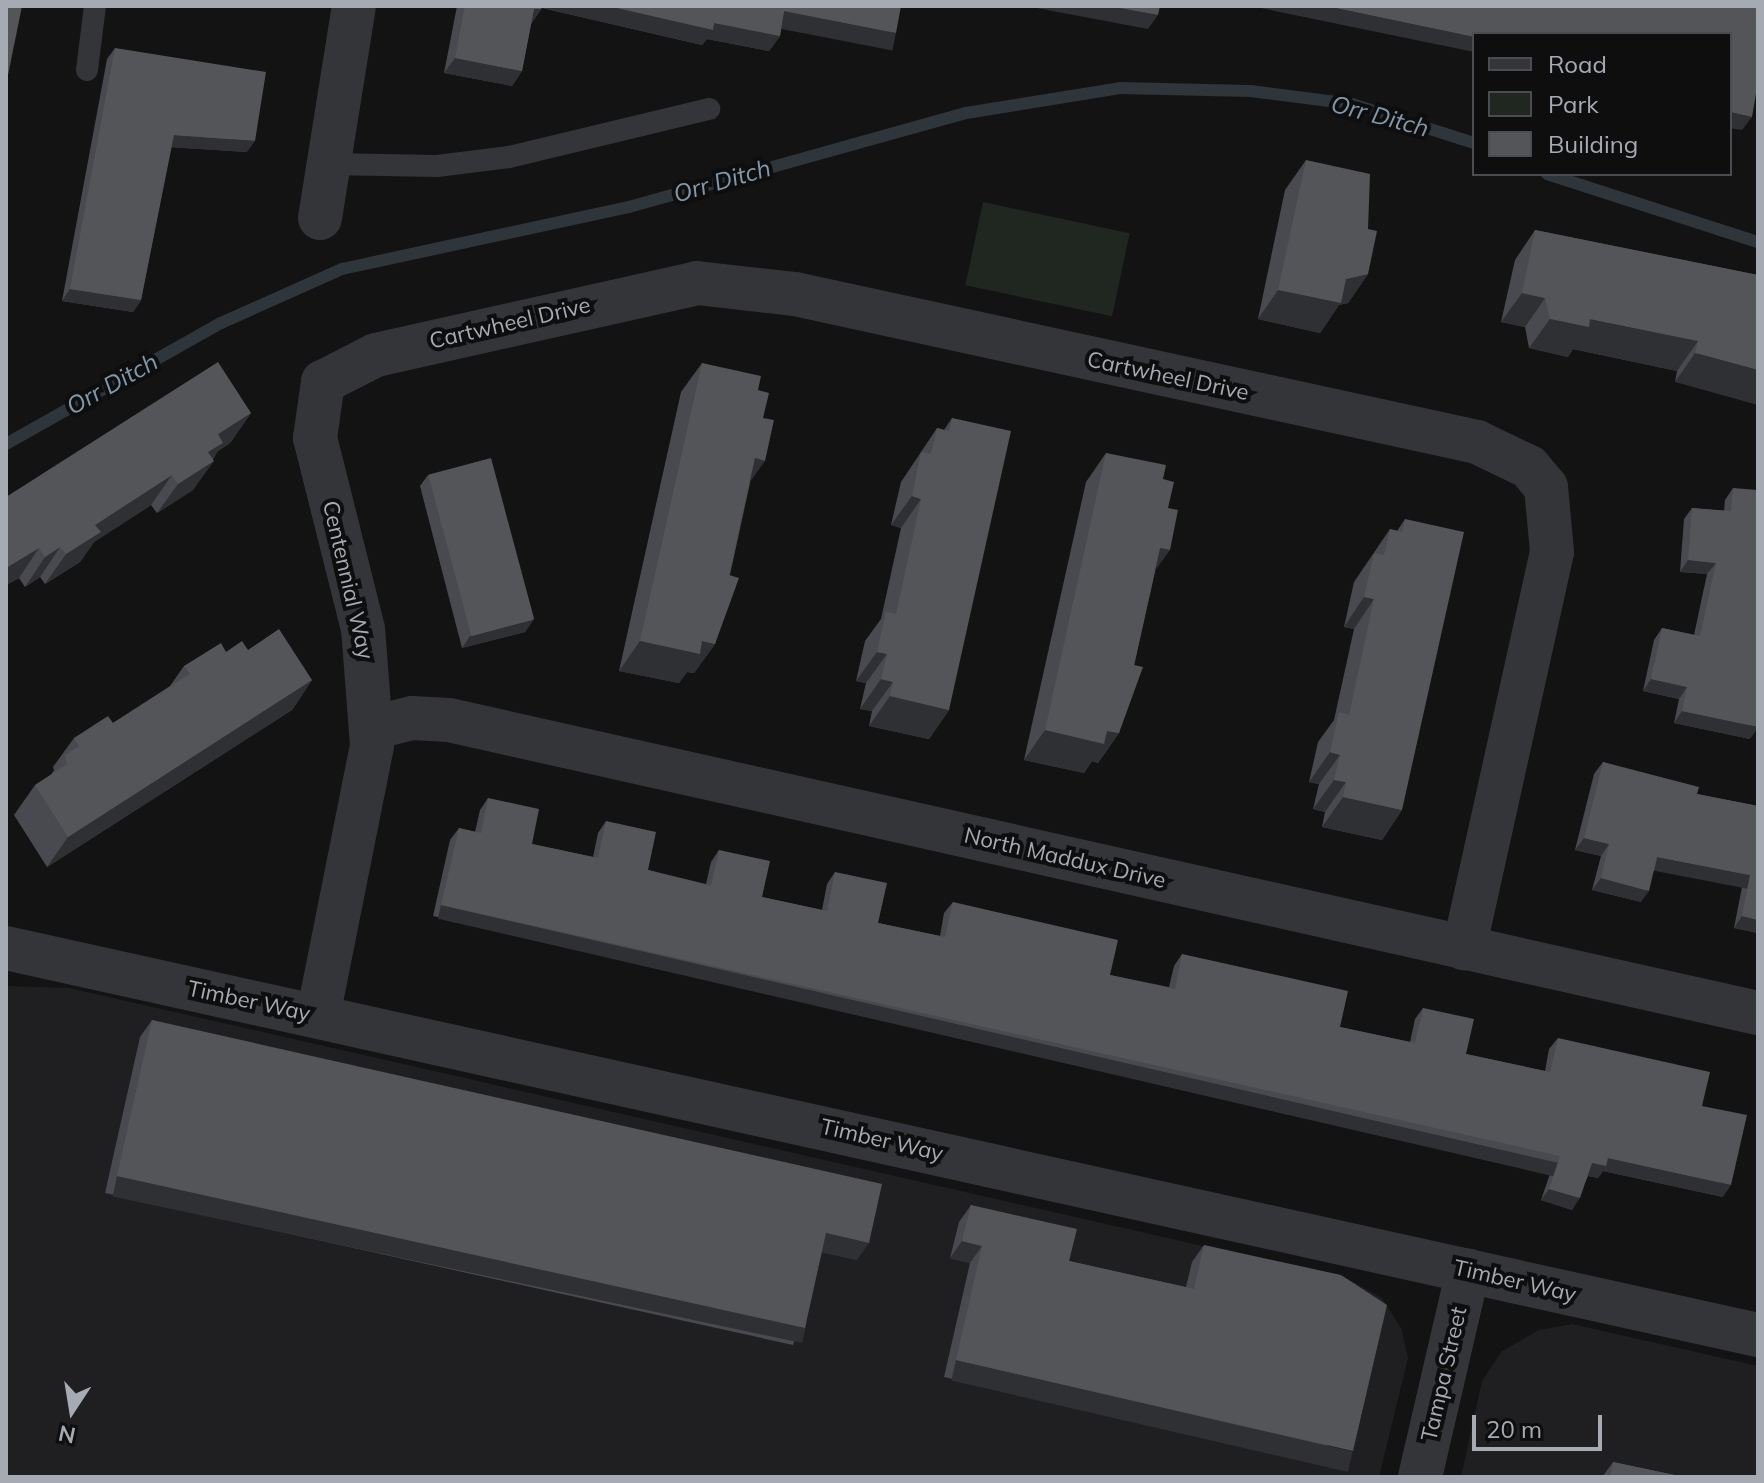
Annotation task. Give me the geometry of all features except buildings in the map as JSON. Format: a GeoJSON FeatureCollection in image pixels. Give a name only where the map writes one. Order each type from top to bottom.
{"type":"FeatureCollection","features":[{"type":"Feature","properties":{"kind":"street"},"geometry":{"type":"LineString","coordinates":[[320,218],[354,6]]}},
{"type":"Feature","properties":{"kind":"street","name":"Cartwheel Drive"},"geometry":{"type":"LineString","coordinates":[[323,382],[376,355],[641,292],[743,285],[1503,452],[1546,487],[1552,552],[1464,948]]}},
{"type":"Feature","properties":{"kind":"street","name":"Centennial Way"},"geometry":{"type":"LineString","coordinates":[[318,1016],[359,835],[372,728],[363,629],[315,438],[323,382]]}},
{"type":"Feature","properties":{"kind":"street","name":"North Maddux Drive"},"geometry":{"type":"LineString","coordinates":[[372,728],[412,718],[449,720],[1758,1013]]}},
{"type":"Feature","properties":{"kind":"street","name":"Timber Way"},"geometry":{"type":"LineString","coordinates":[[6,948],[1758,1335]]}},
{"type":"Feature","properties":{"kind":"street","name":"Tampa Street"},"geometry":{"type":"LineString","coordinates":[[1420,1477],[1468,1270]]}},
{"type":"Feature","properties":{"kind":"lane"},"geometry":{"type":"LineString","coordinates":[[87,70],[95,6]]}},
{"type":"Feature","properties":{"kind":"lane"},"geometry":{"type":"LineString","coordinates":[[329,164],[437,166],[509,157],[709,109]]}},
{"type":"Feature","properties":{"kind":"shaded area"},"geometry":{"type":"Polygon","coordinates":[[[6,986],[69,988],[1348,1279],[1382,1298],[1401,1328],[1408,1358],[1379,1477],[6,1477],[6,986]]]}},
{"type":"Feature","properties":{"kind":"shaded area"},"geometry":{"type":"Polygon","coordinates":[[[1572,1324],[1758,1366],[1758,1477],[1461,1477],[1482,1381],[1502,1351],[1539,1330],[1572,1324]]]}},
{"type":"Feature","properties":{"kind":"green space"},"geometry":{"type":"Polygon","coordinates":[[[983,202],[1130,233],[1112,316],[965,285],[983,202]]]}},
{"type":"Feature","properties":{"kind":"waterway","name":"Orr Ditch"},"geometry":{"type":"LineString","coordinates":[[6,444],[221,323],[342,269],[629,207],[966,113],[1120,88],[1251,91],[1352,104],[1472,142]]}},
{"type":"Feature","properties":{"kind":"waterway","name":"Orr Ditch"},"geometry":{"type":"LineString","coordinates":[[1553,176],[1758,242]]}}]}
